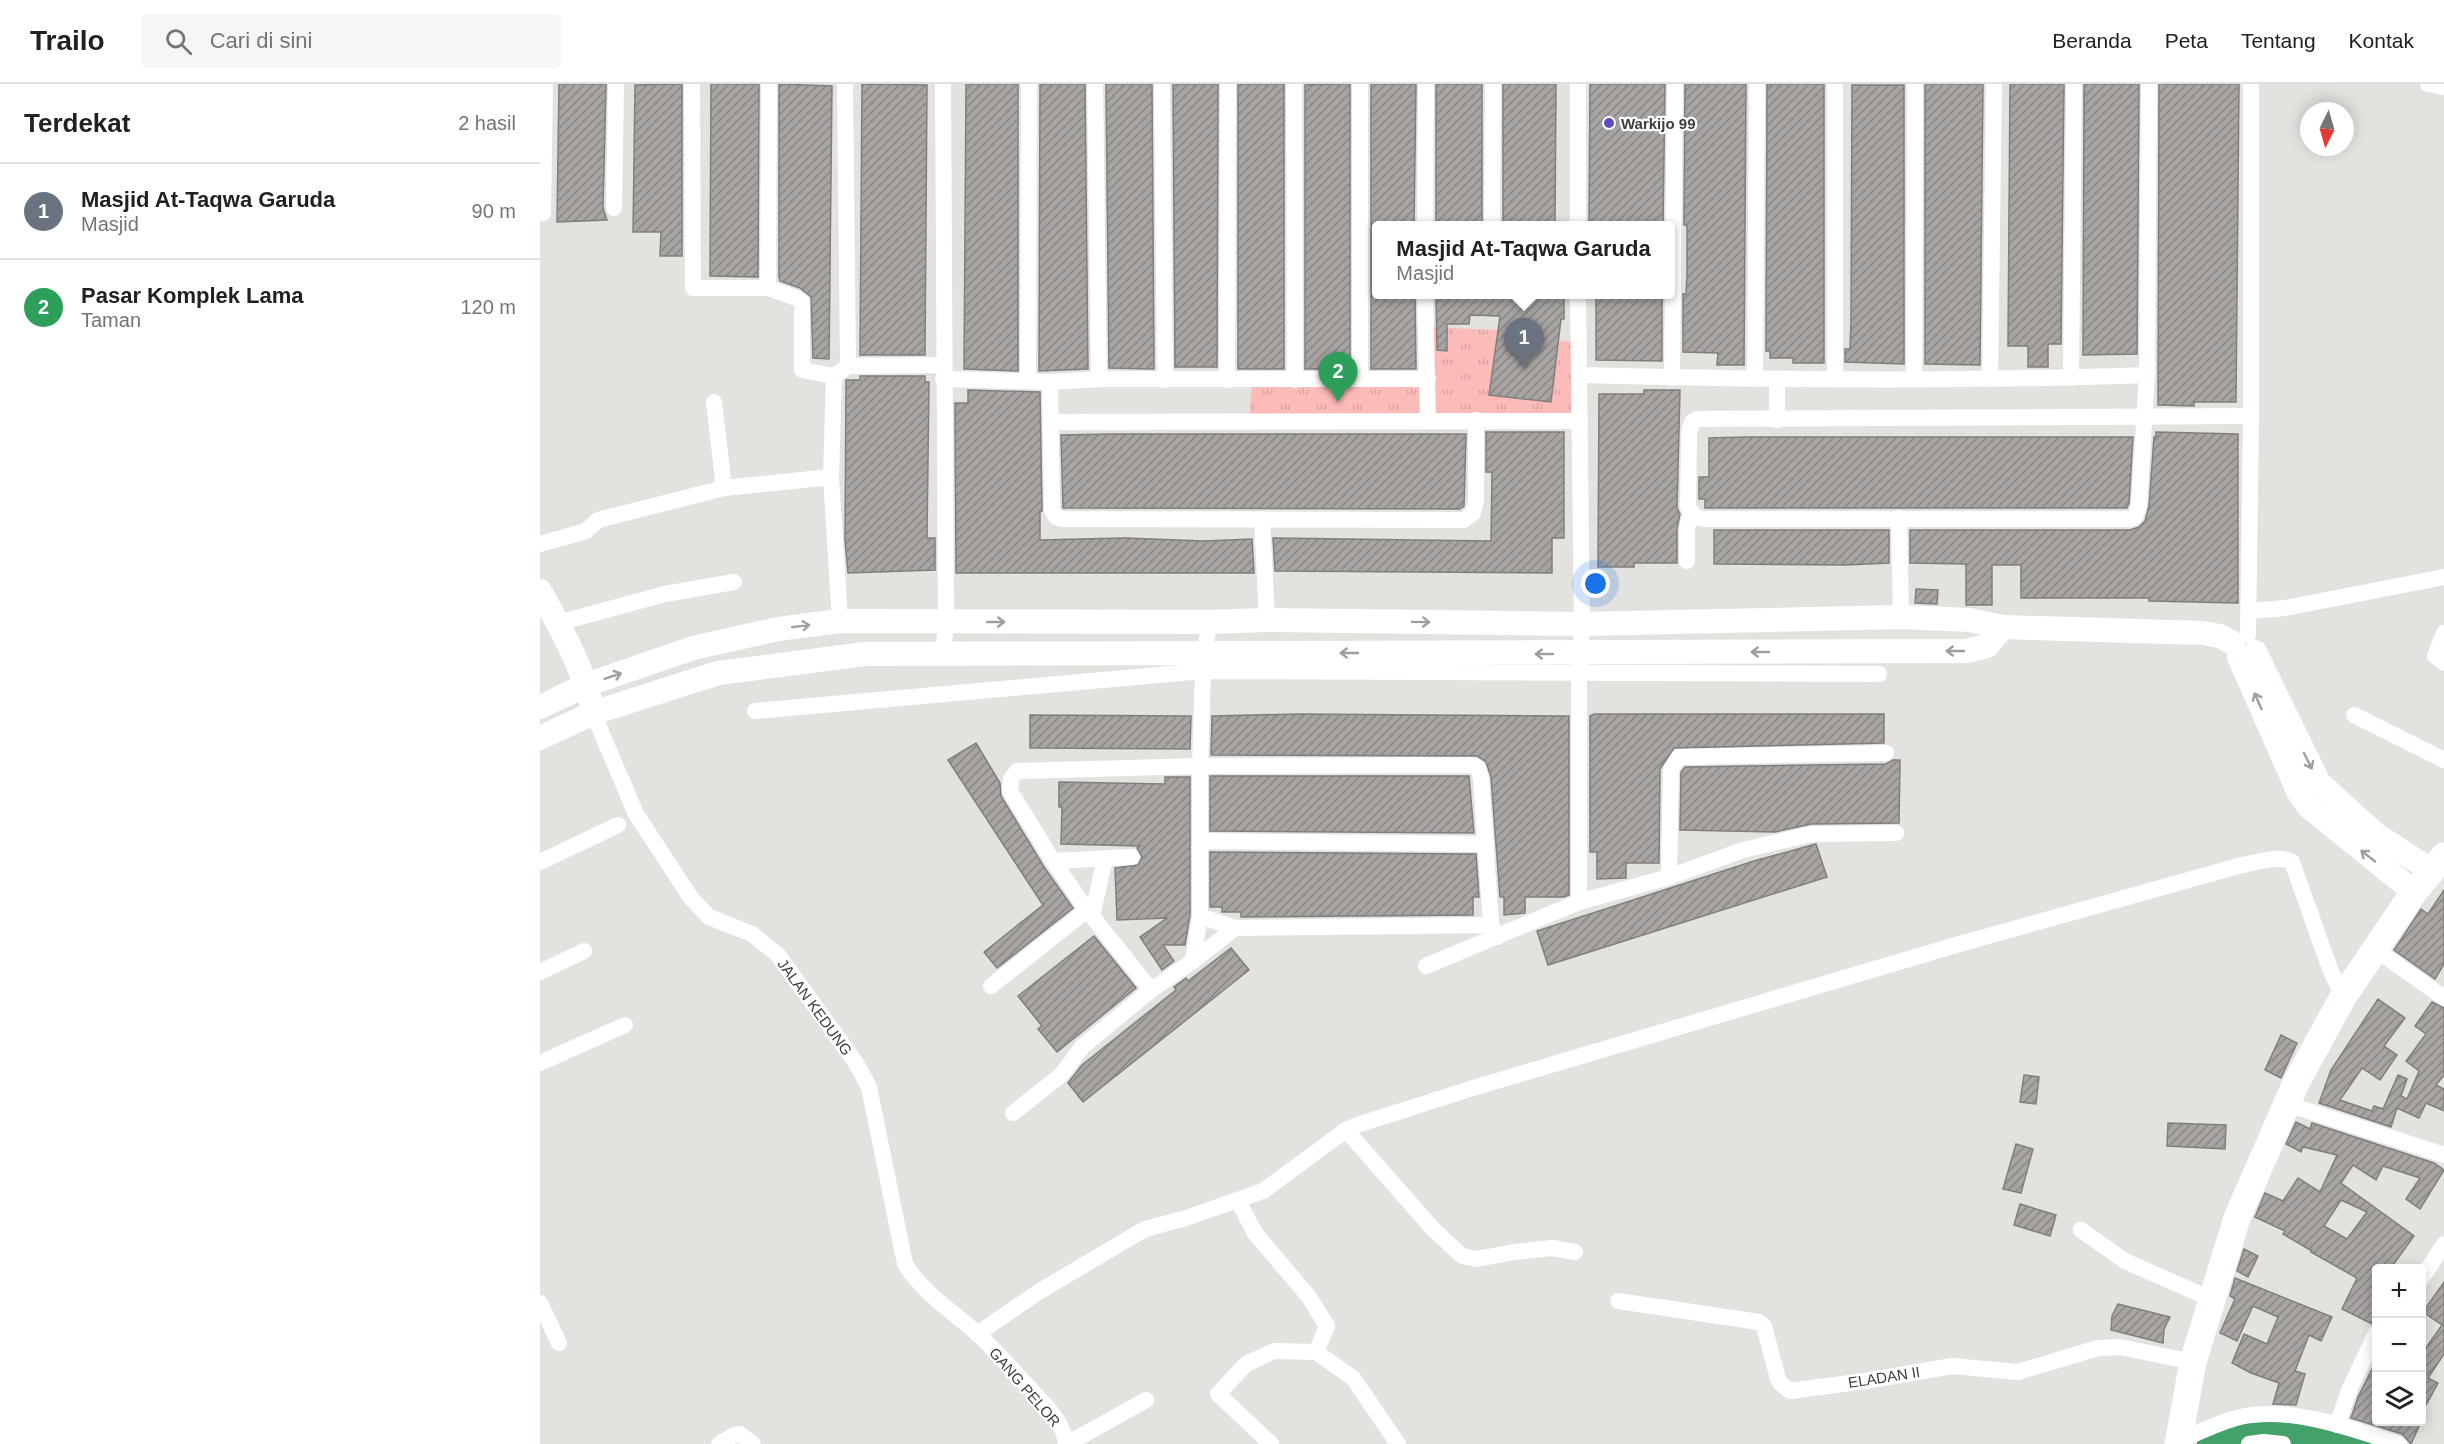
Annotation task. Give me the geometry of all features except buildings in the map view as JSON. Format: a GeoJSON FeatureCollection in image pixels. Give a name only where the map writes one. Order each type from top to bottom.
{"type":"FeatureCollection","features":[{"type":"Feature","properties":{"kind":"main road"},"geometry":{"type":"LineString","coordinates":[[2178,1442],[2193,1362],[2240,1207],[2286,1104],[2343,997],[2414,892],[2438,863]]}},
{"type":"Feature","properties":{"kind":"street"},"geometry":{"type":"LineString","coordinates":[[543,213],[545,84]]}},
{"type":"Feature","properties":{"kind":"street"},"geometry":{"type":"LineString","coordinates":[[614,208],[616,84]]}},
{"type":"Feature","properties":{"kind":"street"},"geometry":{"type":"LineString","coordinates":[[692,84],[693,288],[768,288],[802,302],[802,370],[834,376],[848,366],[1050,382],[1099,379],[1428,379]]}},
{"type":"Feature","properties":{"kind":"street"},"geometry":{"type":"LineString","coordinates":[[768,288],[770,84]]}},
{"type":"Feature","properties":{"kind":"street"},"geometry":{"type":"LineString","coordinates":[[845,84],[848,366]]}},
{"type":"Feature","properties":{"kind":"street"},"geometry":{"type":"LineString","coordinates":[[943,84],[946,622],[943,655]]}},
{"type":"Feature","properties":{"kind":"street"},"geometry":{"type":"LineString","coordinates":[[1028,380],[1029,84]]}},
{"type":"Feature","properties":{"kind":"street"},"geometry":{"type":"LineString","coordinates":[[1095,84],[1099,379]]}},
{"type":"Feature","properties":{"kind":"street"},"geometry":{"type":"LineString","coordinates":[[1161,84],[1165,380]]}},
{"type":"Feature","properties":{"kind":"street"},"geometry":{"type":"LineString","coordinates":[[1227,380],[1228,84]]}},
{"type":"Feature","properties":{"kind":"street"},"geometry":{"type":"LineString","coordinates":[[1293,84],[1295,380]]}},
{"type":"Feature","properties":{"kind":"street"},"geometry":{"type":"LineString","coordinates":[[1360,84],[1360,379]]}},
{"type":"Feature","properties":{"kind":"street"},"geometry":{"type":"LineString","coordinates":[[1425,221],[1426,84]]}},
{"type":"Feature","properties":{"kind":"street"},"geometry":{"type":"LineString","coordinates":[[1492,221],[1493,84]]}},
{"type":"Feature","properties":{"kind":"street"},"geometry":{"type":"LineString","coordinates":[[1578,84],[1578,221]]}},
{"type":"Feature","properties":{"kind":"street"},"geometry":{"type":"LineString","coordinates":[[1674,221],[1675,84]]}},
{"type":"Feature","properties":{"kind":"street"},"geometry":{"type":"LineString","coordinates":[[1755,379],[1757,84]]}},
{"type":"Feature","properties":{"kind":"street"},"geometry":{"type":"LineString","coordinates":[[1835,84],[1835,379]]}},
{"type":"Feature","properties":{"kind":"street"},"geometry":{"type":"LineString","coordinates":[[1914,379],[1915,84]]}},
{"type":"Feature","properties":{"kind":"street"},"geometry":{"type":"LineString","coordinates":[[1990,379],[1994,84]]}},
{"type":"Feature","properties":{"kind":"street"},"geometry":{"type":"LineString","coordinates":[[2071,378],[2074,84]]}},
{"type":"Feature","properties":{"kind":"street"},"geometry":{"type":"LineString","coordinates":[[2149,84],[2147,375],[2143,417],[2139,505],[2136,515],[2130,519],[1704,519],[1688,508],[1688,452],[1692,422],[1704,418],[1777,420],[2143,417],[2251,416]]}},
{"type":"Feature","properties":{"kind":"street"},"geometry":{"type":"LineString","coordinates":[[2252,84],[2251,416],[2245,640],[2291,776],[2308,806],[2414,892]]}},
{"type":"Feature","properties":{"kind":"street"},"geometry":{"type":"LineString","coordinates":[[2428,84],[2444,87]]}},
{"type":"Feature","properties":{"kind":"street"},"geometry":{"type":"LineString","coordinates":[[1425,299],[1428,420]]}},
{"type":"Feature","properties":{"kind":"street"},"geometry":{"type":"LineString","coordinates":[[1578,299],[1582,624],[1580,902]]}},
{"type":"Feature","properties":{"kind":"street"},"geometry":{"type":"LineString","coordinates":[[1672,378],[1673,299]]}},
{"type":"Feature","properties":{"kind":"street"},"geometry":{"type":"LineString","coordinates":[[1579,375],[1755,379],[1990,379],[2147,375]]}},
{"type":"Feature","properties":{"kind":"street"},"geometry":{"type":"LineString","coordinates":[[834,376],[831,477],[840,621]]}},
{"type":"Feature","properties":{"kind":"street"},"geometry":{"type":"LineString","coordinates":[[1777,379],[1777,420]]}},
{"type":"Feature","properties":{"kind":"street"},"geometry":{"type":"LineString","coordinates":[[1050,382],[1052,510],[1056,517],[1073,520],[1454,520],[1469,518],[1473,513],[1476,500],[1476,420]]}},
{"type":"Feature","properties":{"kind":"street"},"geometry":{"type":"LineString","coordinates":[[714,402],[724,488]]}},
{"type":"Feature","properties":{"kind":"street"},"geometry":{"type":"LineString","coordinates":[[1052,422],[1580,421]]}},
{"type":"Feature","properties":{"kind":"street"},"geometry":{"type":"LineString","coordinates":[[540,544],[586,531],[598,520],[724,488],[831,477]]}},
{"type":"Feature","properties":{"kind":"street"},"geometry":{"type":"LineString","coordinates":[[1687,561],[1687,528],[1691,512]]}},
{"type":"Feature","properties":{"kind":"street"},"geometry":{"type":"LineString","coordinates":[[1899,518],[1901,617]]}},
{"type":"Feature","properties":{"kind":"street"},"geometry":{"type":"LineString","coordinates":[[1262,519],[1267,620]]}},
{"type":"Feature","properties":{"kind":"street"},"geometry":{"type":"LineString","coordinates":[[540,707],[586,686],[693,648],[778,629],[840,621],[1209,622],[1267,620],[1582,624],[1901,617],[1969,620],[2003,627],[2203,633],[2245,640],[2285,608],[2444,577]]}},
{"type":"Feature","properties":{"kind":"street"},"geometry":{"type":"LineString","coordinates":[[558,623],[665,594],[734,582]]}},
{"type":"Feature","properties":{"kind":"street"},"geometry":{"type":"LineString","coordinates":[[540,591],[558,623],[586,686],[593,713]]}},
{"type":"Feature","properties":{"kind":"street"},"geometry":{"type":"LineString","coordinates":[[1193,961],[1200,916],[1202,841],[1200,766],[1204,662],[1209,622]]}},
{"type":"Feature","properties":{"kind":"street"},"geometry":{"type":"LineString","coordinates":[[1580,664],[1967,651],[1987,646],[2003,627]]}},
{"type":"Feature","properties":{"kind":"street"},"geometry":{"type":"LineString","coordinates":[[2444,633],[2435,656],[2444,663]]}},
{"type":"Feature","properties":{"kind":"street"},"geometry":{"type":"LineString","coordinates":[[2245,640],[2319,783],[2374,832],[2438,863]]}},
{"type":"Feature","properties":{"kind":"street"},"geometry":{"type":"LineString","coordinates":[[540,738],[593,713],[717,673],[865,654],[1204,662],[1580,664],[1879,674]]}},
{"type":"Feature","properties":{"kind":"street"},"geometry":{"type":"LineString","coordinates":[[755,711],[1204,662]]}},
{"type":"Feature","properties":{"kind":"street","name":"JALAN KEDUNG"},"geometry":{"type":"LineString","coordinates":[[593,713],[636,814],[691,898],[709,916],[752,934],[778,955],[856,1063],[869,1087],[905,1263],[915,1279],[937,1302],[977,1334]]}},
{"type":"Feature","properties":{"kind":"street"},"geometry":{"type":"LineString","coordinates":[[2354,715],[2444,760]]}},
{"type":"Feature","properties":{"kind":"street"},"geometry":{"type":"LineString","coordinates":[[1669,877],[1671,769],[1679,756],[1886,753]]}},
{"type":"Feature","properties":{"kind":"street"},"geometry":{"type":"LineString","coordinates":[[1151,990],[1089,913],[1053,861],[1010,790],[1011,779],[1017,771],[1200,766],[1472,765],[1479,768],[1481,778],[1494,931]]}},
{"type":"Feature","properties":{"kind":"street"},"geometry":{"type":"LineString","coordinates":[[540,862],[618,825]]}},
{"type":"Feature","properties":{"kind":"street"},"geometry":{"type":"LineString","coordinates":[[1426,966],[1494,931],[1580,902],[1669,877],[1743,850],[1811,834],[1896,833]]}},
{"type":"Feature","properties":{"kind":"street"},"geometry":{"type":"LineString","coordinates":[[1202,841],[1486,844]]}},
{"type":"Feature","properties":{"kind":"street"},"geometry":{"type":"LineString","coordinates":[[1053,861],[1132,857]]}},
{"type":"Feature","properties":{"kind":"street"},"geometry":{"type":"LineString","coordinates":[[991,986],[1089,913],[1105,859]]}},
{"type":"Feature","properties":{"kind":"street"},"geometry":{"type":"LineString","coordinates":[[977,1334],[1041,1291],[1145,1229],[1238,1201],[1272,1186],[1346,1130],[1473,1088],[2058,915],[2242,865],[2279,859],[2292,862],[2330,969],[2343,997]]}},
{"type":"Feature","properties":{"kind":"street"},"geometry":{"type":"LineString","coordinates":[[1200,916],[1235,928],[1494,931]]}},
{"type":"Feature","properties":{"kind":"street"},"geometry":{"type":"LineString","coordinates":[[1013,1113],[1061,1075],[1083,1046],[1151,990],[1235,928]]}},
{"type":"Feature","properties":{"kind":"street"},"geometry":{"type":"LineString","coordinates":[[2375,949],[2444,998]]}},
{"type":"Feature","properties":{"kind":"street"},"geometry":{"type":"LineString","coordinates":[[540,972],[584,951]]}},
{"type":"Feature","properties":{"kind":"street"},"geometry":{"type":"LineString","coordinates":[[540,1063],[625,1025]]}},
{"type":"Feature","properties":{"kind":"street"},"geometry":{"type":"LineString","coordinates":[[2286,1104],[2444,1155]]}},
{"type":"Feature","properties":{"kind":"street"},"geometry":{"type":"LineString","coordinates":[[1346,1130],[1432,1228],[1462,1256],[1477,1259],[1524,1250],[1552,1248],[1575,1252]]}},
{"type":"Feature","properties":{"kind":"street"},"geometry":{"type":"LineString","coordinates":[[1238,1201],[1255,1233],[1309,1297],[1327,1326],[1316,1352]]}},
{"type":"Feature","properties":{"kind":"street"},"geometry":{"type":"LineString","coordinates":[[2081,1230],[2125,1261],[2211,1299]]}},
{"type":"Feature","properties":{"kind":"street"},"geometry":{"type":"LineString","coordinates":[[2426,1271],[2444,1244]]}},
{"type":"Feature","properties":{"kind":"street","name":"ELADAN II"},"geometry":{"type":"LineString","coordinates":[[1618,1301],[1759,1322],[1764,1326],[1778,1378],[1781,1384],[1790,1390],[1865,1381],[1952,1366],[2018,1372],[2098,1348],[2120,1347],[2193,1362]]}},
{"type":"Feature","properties":{"kind":"street"},"geometry":{"type":"LineString","coordinates":[[540,1303],[559,1343]]}},
{"type":"Feature","properties":{"kind":"street","name":"GANG PELOR"},"geometry":{"type":"LineString","coordinates":[[977,1334],[1051,1412],[1065,1433],[1066,1444]]}},
{"type":"Feature","properties":{"kind":"street"},"geometry":{"type":"LineString","coordinates":[[2337,1425],[2350,1388],[2372,1341]]}},
{"type":"Feature","properties":{"kind":"street"},"geometry":{"type":"LineString","coordinates":[[1271,1444],[1218,1394],[1246,1364],[1274,1351],[1316,1352],[1353,1378],[1398,1444]]}},
{"type":"Feature","properties":{"kind":"street"},"geometry":{"type":"LineString","coordinates":[[1066,1444],[1146,1400]]}},
{"type":"Feature","properties":{"kind":"street"},"geometry":{"type":"LineString","coordinates":[[2178,1442],[2237,1418],[2250,1416],[2304,1418],[2337,1425],[2373,1440],[2399,1444]]}},
{"type":"Feature","properties":{"kind":"street"},"geometry":{"type":"LineString","coordinates":[[719,1444],[740,1434],[753,1444]]}},
{"type":"Feature","properties":{"kind":"street"},"geometry":{"type":"LineString","coordinates":[[2249,1444],[2264,1442],[2283,1444]]}},
{"type":"Feature","properties":{"kind":"green space"},"geometry":{"type":"Polygon","coordinates":[[[1432,327],[1495,330],[1576,343],[1574,414],[1431,416],[1432,327]]]}},
{"type":"Feature","properties":{"kind":"green space"},"geometry":{"type":"Polygon","coordinates":[[[1427,381],[1425,421],[1249,421],[1252,383],[1427,381]]]}},
{"type":"Feature","properties":{"kind":"waterway"},"geometry":{"type":"LineString","coordinates":[[2212,1444],[2232,1432],[2325,1432],[2356,1444]]}},
{"type":"Feature","properties":{"kind":"place","name":"Warkijo 99"},"geometry":{"type":"Point","coordinates":[1609,123]}},
{"type":"Feature","properties":{"kind":"place","name":"Masjid At-Taqwa Garuda"},"geometry":{"type":"Point","coordinates":[1524,368]}},
{"type":"Feature","properties":{"kind":"place","name":"Pasar Komplek Lama"},"geometry":{"type":"Point","coordinates":[1338,402]}}]}
